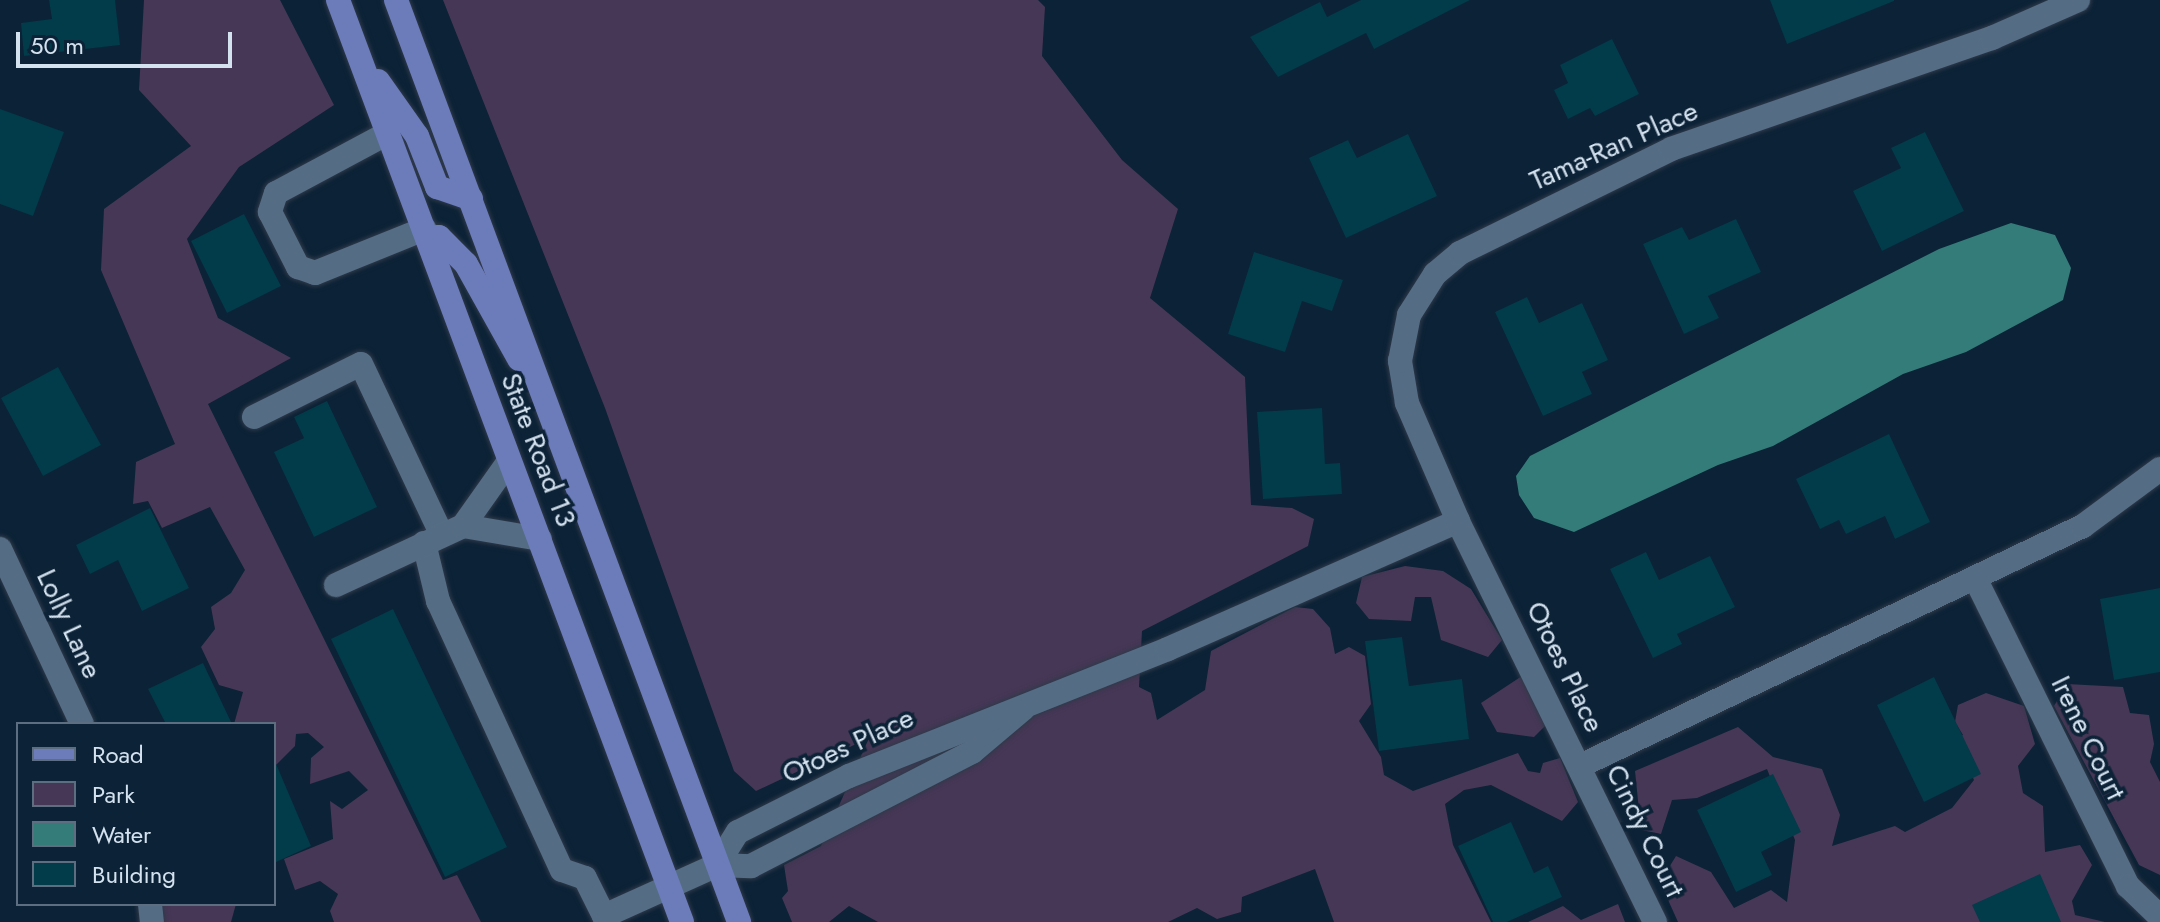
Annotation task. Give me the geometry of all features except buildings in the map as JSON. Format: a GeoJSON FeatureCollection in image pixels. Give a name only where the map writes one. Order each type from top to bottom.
{"type":"FeatureCollection","features":[{"type":"Feature","properties":{"kind":"main road","name":"State Road 13"},"geometry":{"type":"LineString","coordinates":[[338,0],[682,922]]}},
{"type":"Feature","properties":{"kind":"main road","name":"State Road 13"},"geometry":{"type":"LineString","coordinates":[[396,0],[739,922]]}},
{"type":"Feature","properties":{"kind":"main road"},"geometry":{"type":"LineString","coordinates":[[358,53],[417,136],[437,187],[471,199]]}},
{"type":"Feature","properties":{"kind":"main road"},"geometry":{"type":"LineString","coordinates":[[425,234],[439,237],[466,264],[552,416]]}},
{"type":"Feature","properties":{"kind":"street","name":"Tama-Ran Place"},"geometry":{"type":"LineString","coordinates":[[1458,521],[1401,381],[1409,315],[1435,274],[1460,253],[1671,149],[1992,38],[2078,0]]}},
{"type":"Feature","properties":{"kind":"street"},"geometry":{"type":"LineString","coordinates":[[388,133],[276,193],[270,212],[298,267],[315,273],[425,234]]}},
{"type":"Feature","properties":{"kind":"street"},"geometry":{"type":"LineString","coordinates":[[254,417],[361,364],[443,535]]}},
{"type":"Feature","properties":{"kind":"street"},"geometry":{"type":"LineString","coordinates":[[336,585],[443,535],[509,461]]}},
{"type":"Feature","properties":{"kind":"street","name":"Otoes Place"},"geometry":{"type":"LineString","coordinates":[[717,865],[738,832],[849,776],[1023,709],[1458,521],[1580,766],[2083,526],[2160,469]]}},
{"type":"Feature","properties":{"kind":"street","name":"Otoes Place"},"geometry":{"type":"LineString","coordinates":[[443,535],[438,601],[562,870],[585,878],[604,916],[670,889],[717,865],[751,866],[972,752],[1023,709]]}},
{"type":"Feature","properties":{"kind":"street"},"geometry":{"type":"LineString","coordinates":[[443,535],[540,539]]}},
{"type":"Feature","properties":{"kind":"street","name":"Lolly Lane"},"geometry":{"type":"LineString","coordinates":[[0,549],[81,722]]}},
{"type":"Feature","properties":{"kind":"street","name":"Irene Court"},"geometry":{"type":"LineString","coordinates":[[1975,578],[2128,886],[2160,917]]}},
{"type":"Feature","properties":{"kind":"street","name":"Cindy Court"},"geometry":{"type":"LineString","coordinates":[[1580,766],[1655,922]]}},
{"type":"Feature","properties":{"kind":"green space"},"geometry":{"type":"Polygon","coordinates":[[[144,0],[280,0],[334,105],[239,167],[187,239],[218,318],[291,358],[208,404],[443,880],[457,875],[481,922],[334,922],[330,911],[338,894],[320,881],[295,890],[284,859],[333,839],[330,801],[342,809],[368,790],[349,771],[310,784],[311,758],[324,747],[308,733],[296,734],[295,746],[276,765],[276,722],[235,722],[243,692],[219,685],[201,647],[215,629],[211,607],[231,593],[245,570],[210,507],[162,528],[148,501],[133,504],[136,462],[175,444],[101,270],[104,209],[191,146],[139,90],[144,0]]]}},
{"type":"Feature","properties":{"kind":"green space"},"geometry":{"type":"Polygon","coordinates":[[[443,0],[1038,0],[1045,7],[1042,56],[1122,160],[1178,209],[1150,298],[1245,377],[1251,505],[1292,508],[1314,519],[1308,546],[1142,631],[1139,687],[1151,693],[1157,720],[1205,690],[1211,651],[1295,607],[1313,609],[1330,628],[1335,654],[1349,647],[1365,656],[1371,704],[1359,721],[1381,757],[1384,775],[1413,791],[1518,753],[1528,771],[1540,773],[1543,763],[1560,758],[1578,802],[1562,821],[1491,785],[1464,790],[1445,804],[1453,845],[1491,922],[1334,922],[1315,869],[1242,897],[1241,912],[1217,919],[1197,908],[1168,922],[878,922],[849,906],[829,922],[792,922],[782,898],[788,891],[784,865],[821,846],[869,738],[756,791],[734,771],[605,408],[443,0]]]}},
{"type":"Feature","properties":{"kind":"green space"},"geometry":{"type":"Polygon","coordinates":[[[1405,566],[1443,571],[1471,589],[1502,640],[1488,657],[1441,640],[1431,597],[1415,597],[1411,621],[1369,619],[1356,603],[1362,577],[1405,566]]]}},
{"type":"Feature","properties":{"kind":"green space"},"geometry":{"type":"Polygon","coordinates":[[[1522,676],[1547,724],[1534,737],[1497,732],[1481,703],[1522,676]]]}},
{"type":"Feature","properties":{"kind":"green space"},"geometry":{"type":"Polygon","coordinates":[[[2067,684],[2123,687],[2130,713],[2149,715],[2154,744],[2150,762],[2160,782],[2160,875],[2139,865],[2054,706],[2067,684]]]}},
{"type":"Feature","properties":{"kind":"green space"},"geometry":{"type":"Polygon","coordinates":[[[1986,693],[2024,706],[2035,744],[2018,766],[2023,793],[2043,806],[2045,852],[2080,845],[2092,865],[2072,901],[2075,915],[2105,922],[1678,922],[1660,882],[1676,856],[1711,872],[1734,908],[1771,890],[1787,902],[1795,840],[1767,769],[1697,798],[1672,800],[1661,834],[1641,830],[1635,771],[1738,727],[1773,757],[1822,769],[1840,815],[1832,846],[1895,826],[1905,832],[1952,808],[1974,780],[1955,739],[1963,735],[1955,722],[1958,705],[1986,693]]]}},
{"type":"Feature","properties":{"kind":"green space"},"geometry":{"type":"Polygon","coordinates":[[[1618,904],[1625,922],[1528,922],[1563,906],[1581,920],[1618,904]]]}},
{"type":"Feature","properties":{"kind":"green space"},"geometry":{"type":"Polygon","coordinates":[[[162,906],[235,906],[231,922],[164,922],[162,906]]]}},
{"type":"Feature","properties":{"kind":"water"},"geometry":{"type":"Polygon","coordinates":[[[2011,223],[2055,235],[2071,268],[2063,300],[1966,352],[1903,374],[1773,446],[1718,465],[1574,532],[1534,518],[1519,495],[1516,476],[1530,456],[1939,249],[2011,223]]]}}]}
